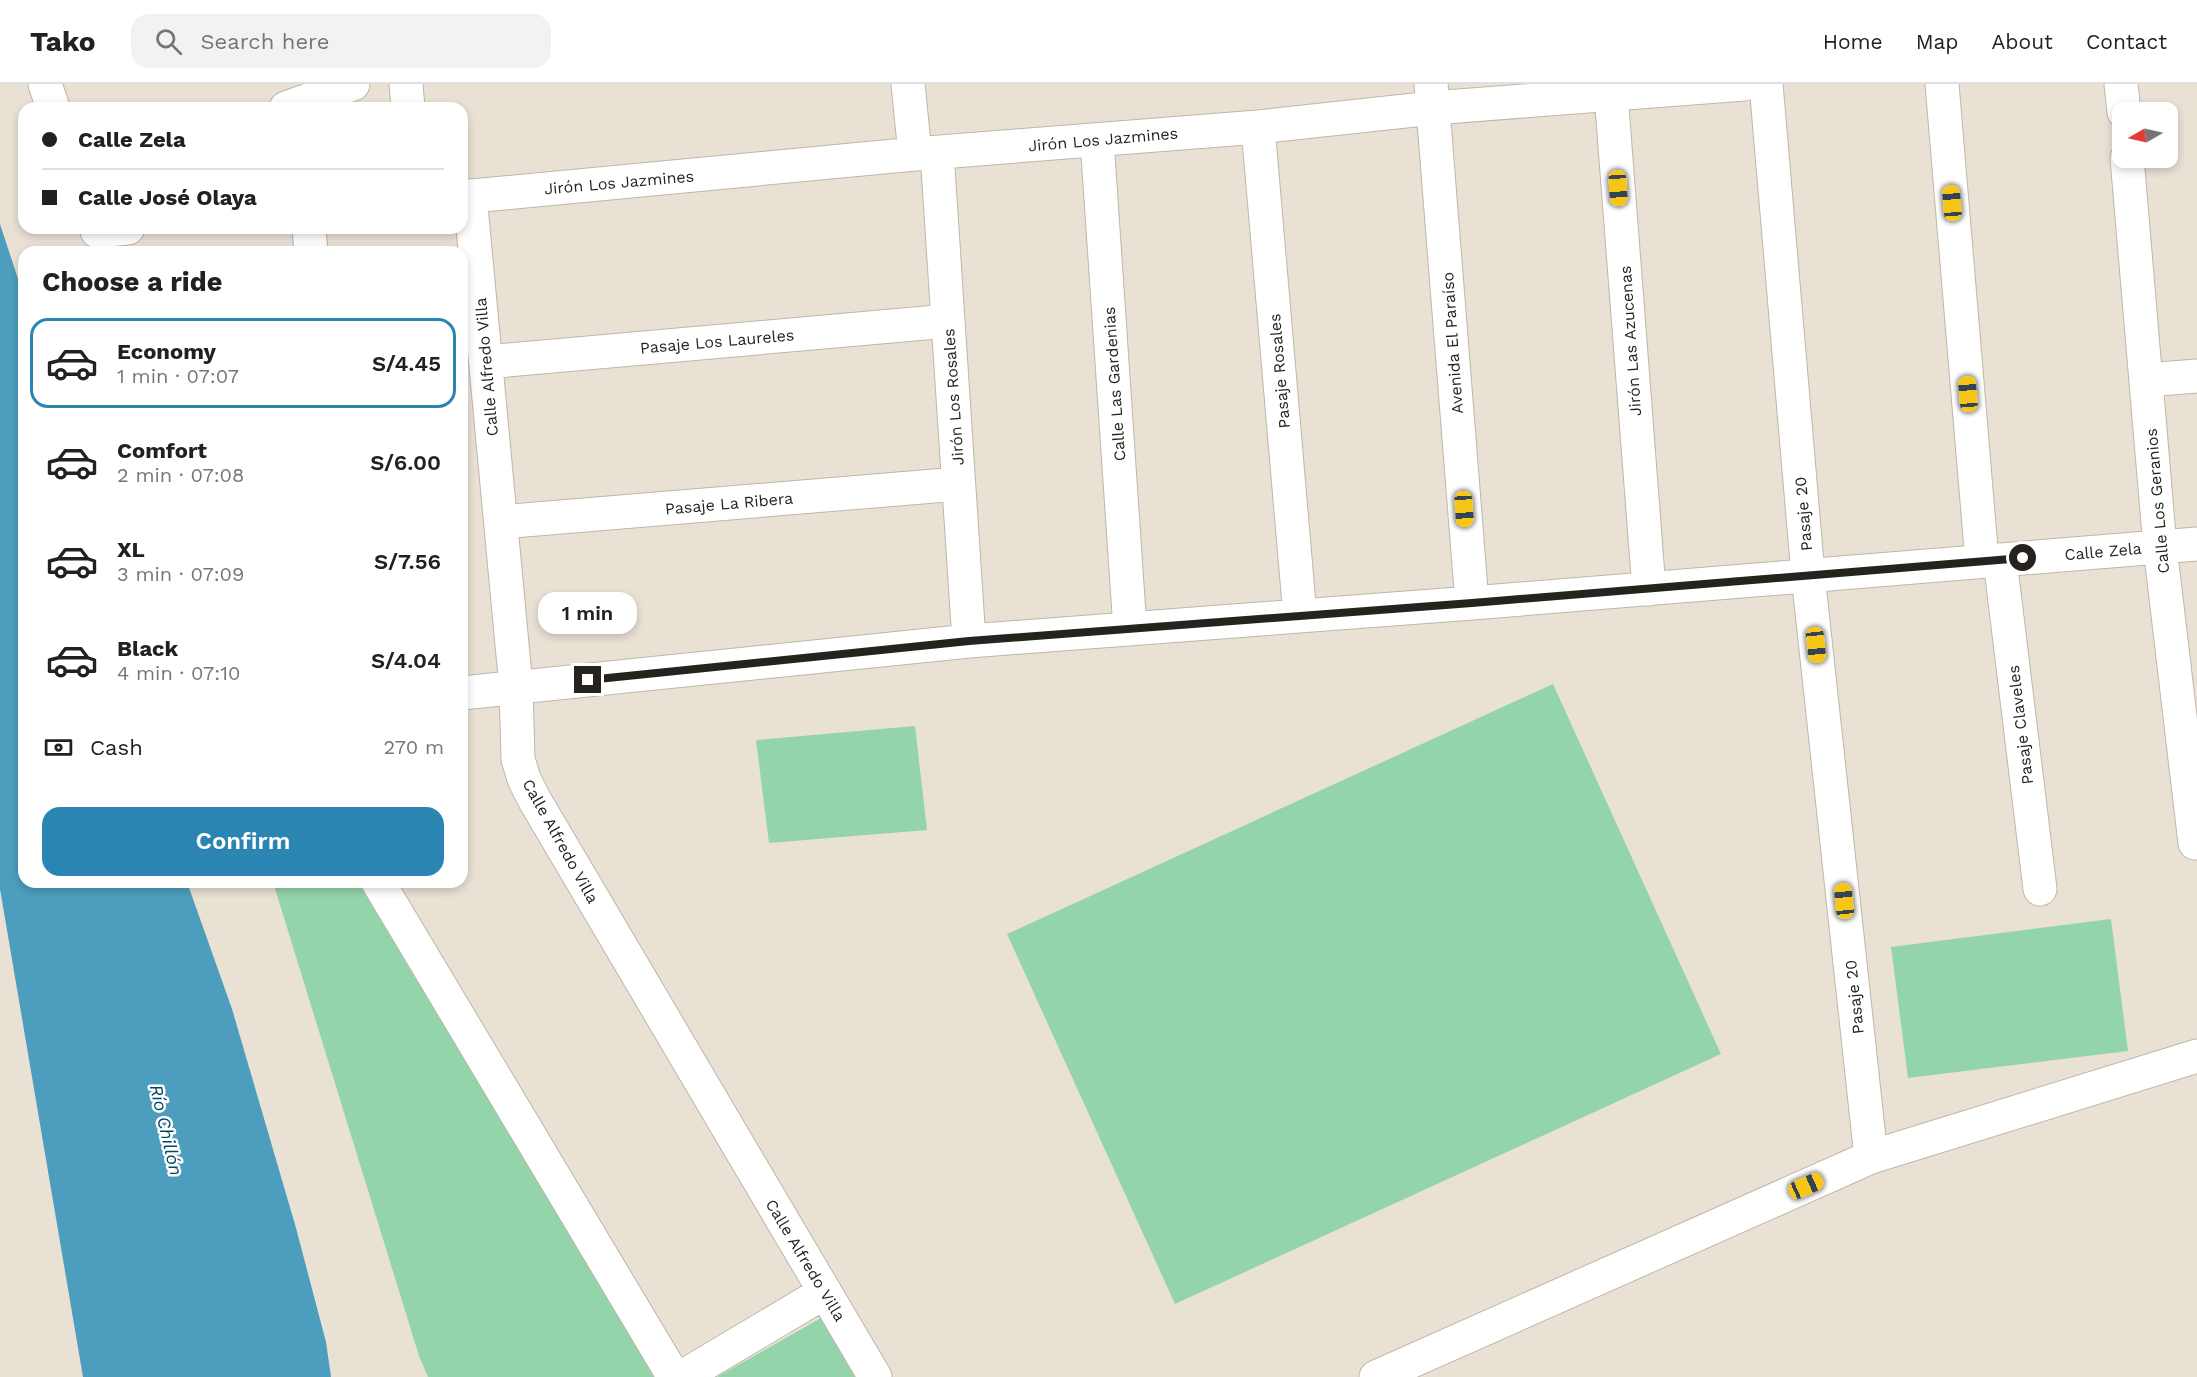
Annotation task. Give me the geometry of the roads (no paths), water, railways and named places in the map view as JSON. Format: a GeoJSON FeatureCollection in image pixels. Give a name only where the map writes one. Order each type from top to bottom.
{"type":"FeatureCollection","features":[{"type":"Feature","properties":{"kind":"street"},"geometry":{"type":"LineString","coordinates":[[45,84],[51,102]]}},
{"type":"Feature","properties":{"kind":"street"},"geometry":{"type":"LineString","coordinates":[[306,102],[353,84]]}},
{"type":"Feature","properties":{"kind":"street"},"geometry":{"type":"LineString","coordinates":[[406,84],[408,102]]}},
{"type":"Feature","properties":{"kind":"street","name":"Jirón Los Rosales"},"geometry":{"type":"LineString","coordinates":[[908,84],[926,153],[948,321],[969,641]]}},
{"type":"Feature","properties":{"kind":"street","name":"Jirón Los Jazmines"},"geometry":{"type":"LineString","coordinates":[[468,196],[926,153],[1257,127],[1432,96],[1611,94],[1744,84]]}},
{"type":"Feature","properties":{"kind":"street","name":"Pasaje 20"},"geometry":{"type":"LineString","coordinates":[[1766,84],[1808,575],[1871,1157]]}},
{"type":"Feature","properties":{"kind":"street","name":"Pasaje Claveles"},"geometry":{"type":"LineString","coordinates":[[1942,84],[1991,560],[2040,890]]}},
{"type":"Feature","properties":{"kind":"street"},"geometry":{"type":"LineString","coordinates":[[2121,84],[2123,102]]}},
{"type":"Feature","properties":{"kind":"street","name":"Jirón Las Azucenas"},"geometry":{"type":"LineString","coordinates":[[1611,94],[1649,589]]}},
{"type":"Feature","properties":{"kind":"street","name":"Avenida El Paraíso"},"geometry":{"type":"LineString","coordinates":[[1432,96],[1472,603]]}},
{"type":"Feature","properties":{"kind":"street","name":"Pasaje Rosales"},"geometry":{"type":"LineString","coordinates":[[1257,127],[1300,616]]}},
{"type":"Feature","properties":{"kind":"street","name":"Calle Las Gardenias"},"geometry":{"type":"LineString","coordinates":[[1097,140],[1130,629]]}},
{"type":"Feature","properties":{"kind":"street","name":"Calle Los Geranios"},"geometry":{"type":"LineString","coordinates":[[2128,168],[2160,547],[2195,843]]}},
{"type":"Feature","properties":{"kind":"street","name":"Calle Alfredo Villa"},"geometry":{"type":"LineString","coordinates":[[468,213],[486,362],[501,522],[516,687],[518,759],[524,779],[875,1377]]}},
{"type":"Feature","properties":{"kind":"street","name":"Pasaje Los Laureles"},"geometry":{"type":"LineString","coordinates":[[486,362],[948,321]]}},
{"type":"Feature","properties":{"kind":"street"},"geometry":{"type":"LineString","coordinates":[[2146,380],[2197,376]]}},
{"type":"Feature","properties":{"kind":"street","name":"Pasaje La Ribera"},"geometry":{"type":"LineString","coordinates":[[501,522],[958,484]]}},
{"type":"Feature","properties":{"kind":"street","name":"Calle Zela"},"geometry":{"type":"LineString","coordinates":[[468,692],[969,641],[2197,544]]}},
{"type":"Feature","properties":{"kind":"street"},"geometry":{"type":"LineString","coordinates":[[382,888],[674,1377]]}},
{"type":"Feature","properties":{"kind":"street"},"geometry":{"type":"LineString","coordinates":[[1376,1377],[1871,1157],[2197,1056]]}},
{"type":"Feature","properties":{"kind":"street"},"geometry":{"type":"LineString","coordinates":[[682,1377],[825,1292]]}},
{"type":"Feature","properties":{"kind":"water","name":"Río Chillón"},"geometry":{"type":"Polygon","coordinates":[[[0,224],[18,279],[18,888],[189,888],[232,1009],[296,1228],[326,1342],[331,1377],[83,1377],[0,889],[0,224]]]}}]}
